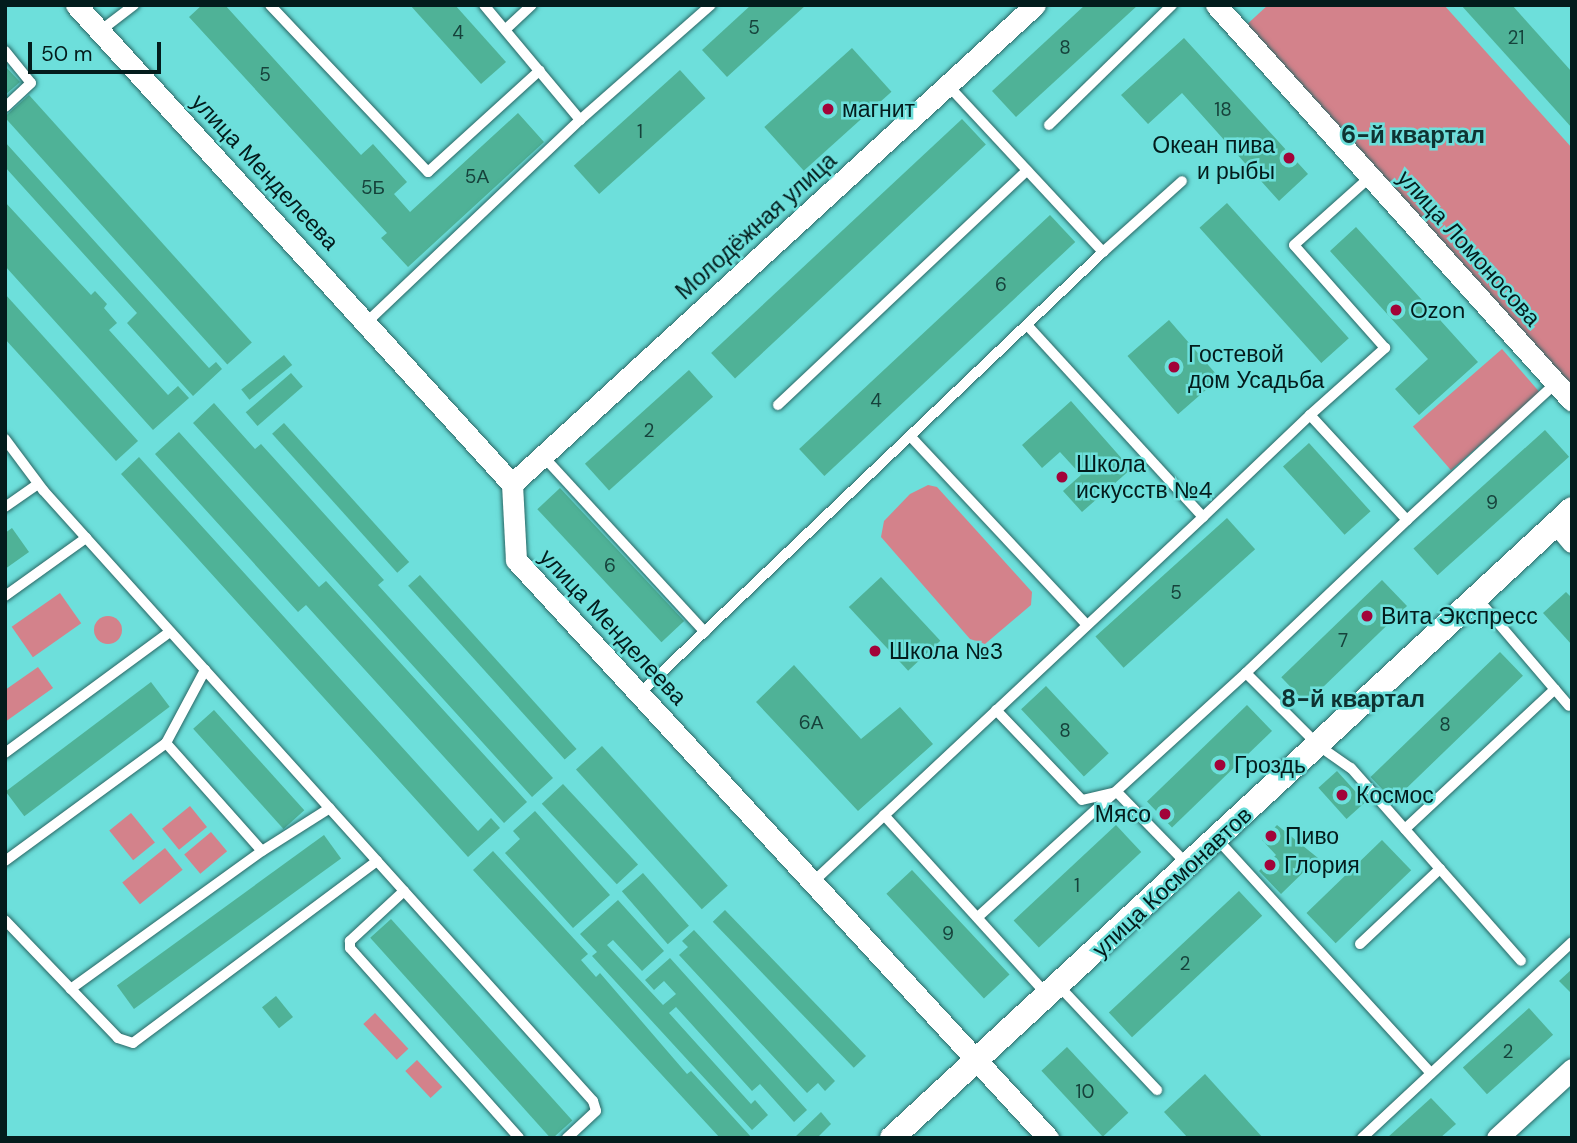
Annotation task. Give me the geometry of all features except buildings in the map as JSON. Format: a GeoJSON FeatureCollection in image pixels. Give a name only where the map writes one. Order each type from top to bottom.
{"type":"FeatureCollection","features":[{"type":"Feature","properties":{"kind":"street","name":"улица Менделеева"},"geometry":{"type":"LineString","coordinates":[[76,5],[512,484],[516,561],[1048,1138]]}},
{"type":"Feature","properties":{"kind":"street","name":"Молодёжная улица"},"geometry":{"type":"LineString","coordinates":[[512,484],[1035,5]]}},
{"type":"Feature","properties":{"kind":"street","name":"улица Ломоносова"},"geometry":{"type":"LineString","coordinates":[[1216,5],[1572,401]]}},
{"type":"Feature","properties":{"kind":"street"},"geometry":{"type":"LineString","coordinates":[[1564,516],[1572,542]]}},
{"type":"Feature","properties":{"kind":"street","name":"улица Космонавтов"},"geometry":{"type":"LineString","coordinates":[[892,1138],[1190,867],[1564,516]]}},
{"type":"Feature","properties":{"kind":"street"},"geometry":{"type":"LineString","coordinates":[[1497,1138],[1572,1069]]}},
{"type":"Feature","properties":{"kind":"lane"},"geometry":{"type":"LineString","coordinates":[[100,31],[134,5]]}},
{"type":"Feature","properties":{"kind":"lane"},"geometry":{"type":"LineString","coordinates":[[270,5],[428,172],[540,70]]}},
{"type":"Feature","properties":{"kind":"lane"},"geometry":{"type":"LineString","coordinates":[[484,5],[580,120]]}},
{"type":"Feature","properties":{"kind":"lane"},"geometry":{"type":"LineString","coordinates":[[506,29],[532,5]]}},
{"type":"Feature","properties":{"kind":"lane"},"geometry":{"type":"LineString","coordinates":[[367,322],[580,120],[711,5]]}},
{"type":"Feature","properties":{"kind":"lane"},"geometry":{"type":"LineString","coordinates":[[1049,125],[1172,5]]}},
{"type":"Feature","properties":{"kind":"lane"},"geometry":{"type":"LineString","coordinates":[[5,51],[32,83],[5,107]]}},
{"type":"Feature","properties":{"kind":"lane"},"geometry":{"type":"LineString","coordinates":[[948,85],[1103,252]]}},
{"type":"Feature","properties":{"kind":"lane"},"geometry":{"type":"LineString","coordinates":[[778,405],[1027,170]]}},
{"type":"Feature","properties":{"kind":"lane"},"geometry":{"type":"LineString","coordinates":[[813,882],[1310,415],[1385,348],[1294,245],[1370,177]]}},
{"type":"Feature","properties":{"kind":"lane"},"geometry":{"type":"LineString","coordinates":[[639,694],[1029,327],[1103,252],[1182,181]]}},
{"type":"Feature","properties":{"kind":"lane"},"geometry":{"type":"LineString","coordinates":[[1029,327],[1203,517]]}},
{"type":"Feature","properties":{"kind":"lane"},"geometry":{"type":"LineString","coordinates":[[979,916],[1117,792],[1556,383]]}},
{"type":"Feature","properties":{"kind":"lane"},"geometry":{"type":"LineString","coordinates":[[1310,415],[1407,520]]}},
{"type":"Feature","properties":{"kind":"lane"},"geometry":{"type":"LineString","coordinates":[[912,438],[1087,625]]}},
{"type":"Feature","properties":{"kind":"lane"},"geometry":{"type":"LineString","coordinates":[[5,439],[38,484],[593,1101],[596,1111],[567,1138]]}},
{"type":"Feature","properties":{"kind":"lane"},"geometry":{"type":"LineString","coordinates":[[543,456],[705,632]]}},
{"type":"Feature","properties":{"kind":"lane"},"geometry":{"type":"LineString","coordinates":[[5,507],[38,484]]}},
{"type":"Feature","properties":{"kind":"lane"},"geometry":{"type":"LineString","coordinates":[[5,596],[86,538]]}},
{"type":"Feature","properties":{"kind":"lane"},"geometry":{"type":"LineString","coordinates":[[1476,597],[1569,706]]}},
{"type":"Feature","properties":{"kind":"lane"},"geometry":{"type":"LineString","coordinates":[[5,753],[170,632]]}},
{"type":"Feature","properties":{"kind":"lane"},"geometry":{"type":"LineString","coordinates":[[5,861],[166,743],[205,670]]}},
{"type":"Feature","properties":{"kind":"lane"},"geometry":{"type":"LineString","coordinates":[[1245,673],[1319,746],[1351,768],[1521,961]]}},
{"type":"Feature","properties":{"kind":"lane"},"geometry":{"type":"LineString","coordinates":[[1405,829],[1555,689]]}},
{"type":"Feature","properties":{"kind":"lane"},"geometry":{"type":"LineString","coordinates":[[996,710],[1082,800],[1117,792]]}},
{"type":"Feature","properties":{"kind":"lane"},"geometry":{"type":"LineString","coordinates":[[166,743],[262,851]]}},
{"type":"Feature","properties":{"kind":"lane"},"geometry":{"type":"LineString","coordinates":[[1117,792],[1190,867]]}},
{"type":"Feature","properties":{"kind":"lane"},"geometry":{"type":"LineString","coordinates":[[71,989],[262,851],[330,808]]}},
{"type":"Feature","properties":{"kind":"lane"},"geometry":{"type":"LineString","coordinates":[[884,815],[979,916],[1157,1090]]}},
{"type":"Feature","properties":{"kind":"lane"},"geometry":{"type":"LineString","coordinates":[[1218,840],[1431,1073]]}},
{"type":"Feature","properties":{"kind":"lane"},"geometry":{"type":"LineString","coordinates":[[5,920],[118,1038],[133,1043],[377,861]]}},
{"type":"Feature","properties":{"kind":"lane"},"geometry":{"type":"LineString","coordinates":[[1360,944],[1440,869]]}},
{"type":"Feature","properties":{"kind":"lane"},"geometry":{"type":"LineString","coordinates":[[404,891],[349,941],[350,948],[519,1138]]}},
{"type":"Feature","properties":{"kind":"lane"},"geometry":{"type":"LineString","coordinates":[[1362,1138],[1572,942]]}},
{"type":"Feature","properties":{"kind":"shaded area"},"geometry":{"type":"Polygon","coordinates":[[[1268,5],[1444,5],[1572,148],[1572,393],[1243,28],[1268,5]]]}},
{"type":"Feature","properties":{"kind":"shaded area"},"geometry":{"type":"Polygon","coordinates":[[[1502,349],[1540,393],[1451,470],[1413,426],[1502,349]]]}},
{"type":"Feature","properties":{"kind":"shaded area"},"geometry":{"type":"Polygon","coordinates":[[[928,485],[937,487],[1032,592],[1031,605],[985,644],[970,639],[881,537],[884,521],[910,494],[928,485]]]}},
{"type":"Feature","properties":{"kind":"shaded area"},"geometry":{"type":"Polygon","coordinates":[[[60,593],[81,623],[33,657],[12,627],[60,593]]]}},
{"type":"Feature","properties":{"kind":"shaded area"},"geometry":{"type":"Polygon","coordinates":[[[108,616],[118,620],[122,630],[118,640],[108,644],[98,640],[94,630],[98,620],[108,616]]]}},
{"type":"Feature","properties":{"kind":"shaded area"},"geometry":{"type":"Polygon","coordinates":[[[38,667],[53,688],[5,722],[5,690],[38,667]]]}},
{"type":"Feature","properties":{"kind":"shaded area"},"geometry":{"type":"Polygon","coordinates":[[[190,806],[207,827],[179,850],[162,829],[190,806]]]}},
{"type":"Feature","properties":{"kind":"shaded area"},"geometry":{"type":"Polygon","coordinates":[[[131,813],[155,843],[133,860],[109,831],[131,813]]]}},
{"type":"Feature","properties":{"kind":"shaded area"},"geometry":{"type":"Polygon","coordinates":[[[211,832],[227,851],[200,874],[184,854],[211,832]]]}},
{"type":"Feature","properties":{"kind":"shaded area"},"geometry":{"type":"Polygon","coordinates":[[[165,848],[183,870],[140,904],[122,883],[165,848]]]}},
{"type":"Feature","properties":{"kind":"shaded area"},"geometry":{"type":"Polygon","coordinates":[[[375,1013],[408,1049],[397,1060],[363,1024],[375,1013]]]}},
{"type":"Feature","properties":{"kind":"shaded area"},"geometry":{"type":"Polygon","coordinates":[[[417,1060],[442,1087],[431,1098],[405,1071],[417,1060]]]}},
{"type":"Feature","properties":{"kind":"place","name":"магнит"},"geometry":{"type":"Point","coordinates":[828,109]}},
{"type":"Feature","properties":{"kind":"place","name":"Океан пива и рыбы"},"geometry":{"type":"Point","coordinates":[1289,158]}},
{"type":"Feature","properties":{"kind":"place","name":"Ozon"},"geometry":{"type":"Point","coordinates":[1396,310]}},
{"type":"Feature","properties":{"kind":"place","name":"Гостевой дом Усадьба"},"geometry":{"type":"Point","coordinates":[1174,367]}},
{"type":"Feature","properties":{"kind":"place","name":"Школа искусств №4"},"geometry":{"type":"Point","coordinates":[1062,477]}},
{"type":"Feature","properties":{"kind":"place","name":"Вита Экспресс"},"geometry":{"type":"Point","coordinates":[1367,616]}},
{"type":"Feature","properties":{"kind":"place","name":"Школа №3"},"geometry":{"type":"Point","coordinates":[875,651]}},
{"type":"Feature","properties":{"kind":"place","name":"Гроздь"},"geometry":{"type":"Point","coordinates":[1220,765]}},
{"type":"Feature","properties":{"kind":"place","name":"Космос"},"geometry":{"type":"Point","coordinates":[1342,795]}},
{"type":"Feature","properties":{"kind":"place","name":"Мясо"},"geometry":{"type":"Point","coordinates":[1165,814]}},
{"type":"Feature","properties":{"kind":"place","name":"Пиво"},"geometry":{"type":"Point","coordinates":[1271,836]}},
{"type":"Feature","properties":{"kind":"place","name":"Глория"},"geometry":{"type":"Point","coordinates":[1270,865]}},
{"type":"Feature","properties":{"kind":"district","name":"6-й квартал"},"geometry":{"type":"Point","coordinates":[1413,135]}},
{"type":"Feature","properties":{"kind":"district","name":"8-й квартал"},"geometry":{"type":"Point","coordinates":[1353,699]}}]}
